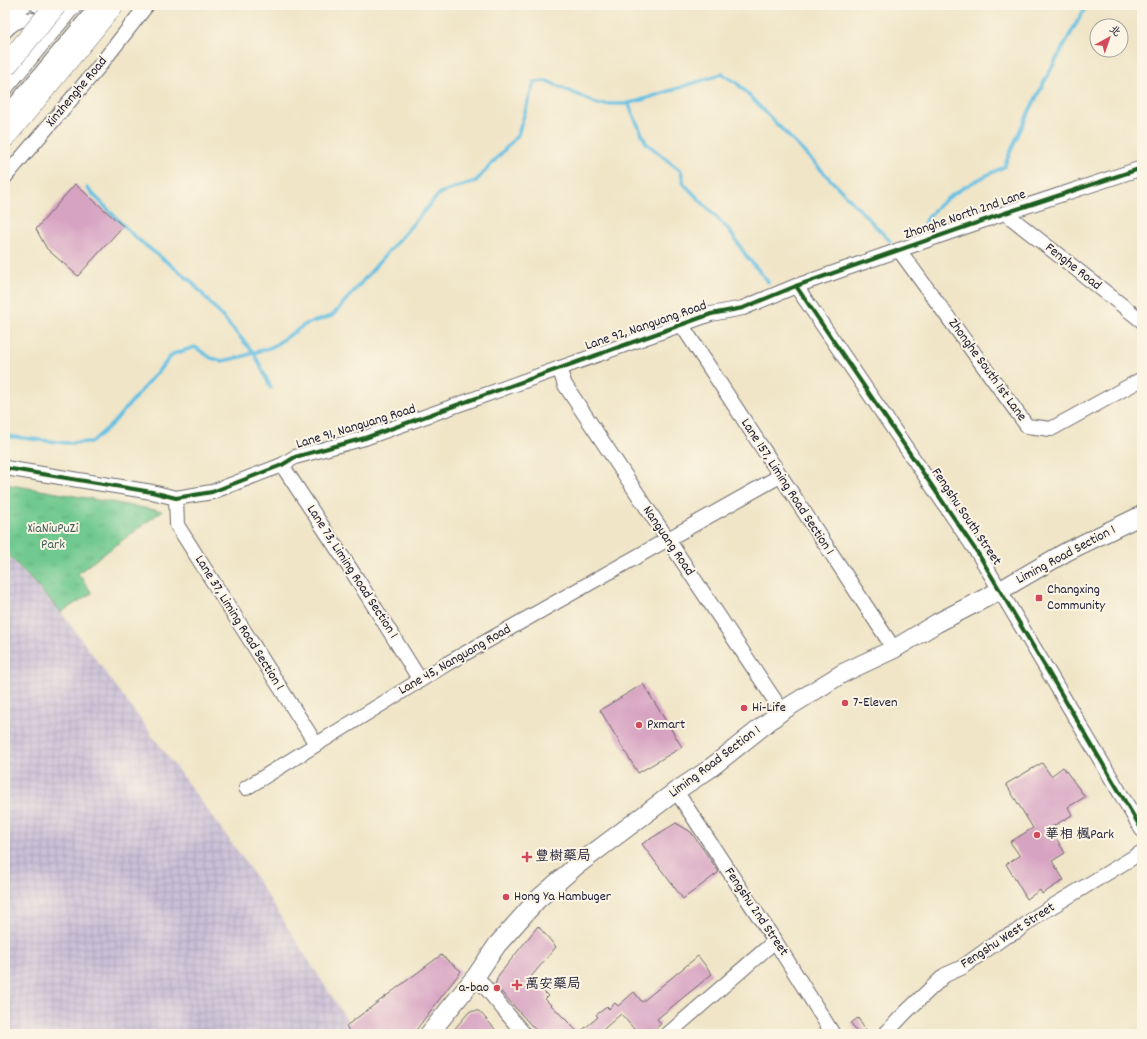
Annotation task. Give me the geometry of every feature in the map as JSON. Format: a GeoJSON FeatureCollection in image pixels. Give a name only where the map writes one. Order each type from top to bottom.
{"type":"FeatureCollection","features":[{"type":"Feature","properties":{"kind":"highway"},"geometry":{"type":"LineString","coordinates":[[5,52],[38,5]]}},
{"type":"Feature","properties":{"kind":"highway"},"geometry":{"type":"LineString","coordinates":[[5,137],[113,5]]}},
{"type":"Feature","properties":{"kind":"highway"},"geometry":{"type":"LineString","coordinates":[[5,67],[59,13]]}},
{"type":"Feature","properties":{"kind":"main road","name":"Liming Road Section 1"},"geometry":{"type":"LineString","coordinates":[[429,1034],[476,976],[496,945],[537,900],[576,866],[676,791],[708,770],[782,711],[843,674],[894,649],[937,623],[1000,590],[1066,552],[1142,515]]}},
{"type":"Feature","properties":{"kind":"street"},"geometry":{"type":"LineString","coordinates":[[6,24],[25,5]]}},
{"type":"Feature","properties":{"kind":"street"},"geometry":{"type":"LineString","coordinates":[[38,5],[59,13],[71,38]]}},
{"type":"Feature","properties":{"kind":"street"},"geometry":{"type":"LineString","coordinates":[[5,89],[53,32],[59,13],[75,5]]}},
{"type":"Feature","properties":{"kind":"street"},"geometry":{"type":"LineString","coordinates":[[5,116],[98,5]]}},
{"type":"Feature","properties":{"kind":"street","name":"Xinzhenghe Road"},"geometry":{"type":"LineString","coordinates":[[5,177],[97,69],[147,5]]}},
{"type":"Feature","properties":{"kind":"street"},"geometry":{"type":"LineString","coordinates":[[6,24],[20,20],[32,19],[38,21],[53,32],[71,38]]}},
{"type":"Feature","properties":{"kind":"street","name":"Zhonghe North 2nd Lane"},"geometry":{"type":"LineString","coordinates":[[796,286],[1005,213],[1142,168]]}},
{"type":"Feature","properties":{"kind":"street","name":"Fenghe Road"},"geometry":{"type":"LineString","coordinates":[[1005,213],[1142,321]]}},
{"type":"Feature","properties":{"kind":"street","name":"Zhonghe South 1st Lane"},"geometry":{"type":"LineString","coordinates":[[899,250],[1028,426],[1051,429],[1142,379]]}},
{"type":"Feature","properties":{"kind":"street","name":"Lane 92, Nanguang Road"},"geometry":{"type":"LineString","coordinates":[[565,366],[711,314],[743,308],[796,286]]}},
{"type":"Feature","properties":{"kind":"street","name":"Fengshu South Street"},"geometry":{"type":"LineString","coordinates":[[796,286],[979,555],[1142,830]]}},
{"type":"Feature","properties":{"kind":"street","name":"Lane 157, Liming Road Section 1"},"geometry":{"type":"LineString","coordinates":[[682,324],[894,649]]}},
{"type":"Feature","properties":{"kind":"street","name":"Lane 91, Nanguang Road"},"geometry":{"type":"LineString","coordinates":[[5,468],[152,492],[176,498],[212,492],[282,465],[296,457],[365,438],[565,366]]}},
{"type":"Feature","properties":{"kind":"street","name":"Nanguang Road"},"geometry":{"type":"LineString","coordinates":[[565,366],[565,385],[782,711]]}},
{"type":"Feature","properties":{"kind":"street","name":"Lane 73, Liming Road Section 1"},"geometry":{"type":"LineString","coordinates":[[282,465],[359,582],[420,680]]}},
{"type":"Feature","properties":{"kind":"street","name":"Lane 45, Nanguang Road"},"geometry":{"type":"LineString","coordinates":[[246,788],[420,680],[561,598],[625,565],[667,539],[780,476]]}},
{"type":"Feature","properties":{"kind":"street","name":"Lane 37, Liming Road Section 1"},"geometry":{"type":"LineString","coordinates":[[176,498],[177,525],[316,744]]}},
{"type":"Feature","properties":{"kind":"street","name":"Fengshu 2nd Street"},"geometry":{"type":"LineString","coordinates":[[676,791],[775,941],[834,1034]]}},
{"type":"Feature","properties":{"kind":"street","name":"Fengshu West Street"},"geometry":{"type":"LineString","coordinates":[[885,1034],[906,1012],[945,976],[967,964],[1003,938],[1016,932],[1038,916],[1142,852]]}},
{"type":"Feature","properties":{"kind":"street"},"geometry":{"type":"LineString","coordinates":[[668,1034],[775,941]]}},
{"type":"Feature","properties":{"kind":"street"},"geometry":{"type":"LineString","coordinates":[[476,976],[524,1034]]}},
{"type":"Feature","properties":{"kind":"shaded area"},"geometry":{"type":"Polygon","coordinates":[[[5,553],[61,612],[245,861],[356,1034],[5,1034],[5,553]]]}},
{"type":"Feature","properties":{"kind":"green space","name":"XiaNiuPuZi Park"},"geometry":{"type":"Polygon","coordinates":[[[5,484],[162,511],[78,573],[92,593],[61,612],[5,551],[5,484]]]}},
{"type":"Feature","properties":{"kind":"building"},"geometry":{"type":"Polygon","coordinates":[[[75,184],[123,226],[78,276],[47,249],[36,229],[75,184]]]}},
{"type":"Feature","properties":{"kind":"building"},"geometry":{"type":"Polygon","coordinates":[[[643,684],[682,747],[638,773],[600,710],[643,684]]]}},
{"type":"Feature","properties":{"kind":"building","name":"華相 楓Park"},"geometry":{"type":"Polygon","coordinates":[[[1042,763],[1051,776],[1063,767],[1085,797],[1068,807],[1072,815],[1050,828],[1065,853],[1052,861],[1064,880],[1042,894],[1040,890],[1027,899],[1006,864],[1020,856],[1010,842],[1033,828],[1006,784],[1042,763]]]}},
{"type":"Feature","properties":{"kind":"building"},"geometry":{"type":"Polygon","coordinates":[[[676,823],[691,832],[719,872],[683,899],[642,844],[676,823]]]}},
{"type":"Feature","properties":{"kind":"building"},"geometry":{"type":"Polygon","coordinates":[[[538,926],[556,947],[530,978],[548,996],[545,999],[579,1033],[598,1017],[596,1015],[604,1009],[607,1007],[609,1009],[615,1003],[618,1006],[634,992],[642,1002],[698,956],[712,974],[657,1019],[661,1024],[649,1034],[628,1034],[634,1029],[621,1014],[598,1034],[539,1034],[495,985],[498,976],[538,926]]]}},
{"type":"Feature","properties":{"kind":"building"},"geometry":{"type":"Polygon","coordinates":[[[441,955],[461,971],[413,1034],[351,1034],[346,1026],[441,955]]]}},
{"type":"Feature","properties":{"kind":"building"},"geometry":{"type":"Polygon","coordinates":[[[470,1011],[479,1011],[495,1029],[491,1034],[450,1034],[470,1011]]]}},
{"type":"Feature","properties":{"kind":"building"},"geometry":{"type":"Polygon","coordinates":[[[858,1018],[868,1034],[858,1034],[851,1023],[858,1018]]]}},
{"type":"Feature","properties":{"kind":"waterway"},"geometry":{"type":"LineString","coordinates":[[922,229],[928,219],[945,200],[981,178],[1004,167],[1042,85],[1087,5]]}},
{"type":"Feature","properties":{"kind":"waterway"},"geometry":{"type":"LineString","coordinates":[[5,436],[66,443],[92,442],[113,423],[173,354],[195,347],[211,358],[222,361],[241,357],[272,347],[306,324],[332,316],[440,193],[476,181],[518,135],[534,82],[547,81],[598,104],[625,104],[722,74],[737,83],[890,241]]}},
{"type":"Feature","properties":{"kind":"waterway"},"geometry":{"type":"LineString","coordinates":[[628,103],[646,143],[681,171],[684,184],[729,230],[747,257],[768,282]]}},
{"type":"Feature","properties":{"kind":"waterway"},"geometry":{"type":"LineString","coordinates":[[87,188],[135,237],[191,281],[254,353],[271,388]]}},
{"type":"Feature","properties":{"kind":"cycle path"},"geometry":{"type":"LineString","coordinates":[[5,468],[152,492],[176,498],[212,492],[282,465],[295,457],[365,438],[711,314],[743,308],[796,286],[1005,213],[1142,168]]}},
{"type":"Feature","properties":{"kind":"cycle path"},"geometry":{"type":"LineString","coordinates":[[796,286],[979,555],[1142,830]]}},
{"type":"Feature","properties":{"kind":"place","name":"Changxing Community"},"geometry":{"type":"Point","coordinates":[1039,598]}},
{"type":"Feature","properties":{"kind":"place","name":"7-Eleven"},"geometry":{"type":"Point","coordinates":[845,703]}},
{"type":"Feature","properties":{"kind":"place","name":"Hi-Life"},"geometry":{"type":"Point","coordinates":[744,708]}},
{"type":"Feature","properties":{"kind":"place","name":"Pxmart"},"geometry":{"type":"Point","coordinates":[639,725]}},
{"type":"Feature","properties":{"kind":"place","name":"華相 楓Park"},"geometry":{"type":"Point","coordinates":[1037,835]}},
{"type":"Feature","properties":{"kind":"place","name":"豐樹藥局"},"geometry":{"type":"Point","coordinates":[527,857]}},
{"type":"Feature","properties":{"kind":"place","name":"Hong Ya Hambuger"},"geometry":{"type":"Point","coordinates":[506,897]}},
{"type":"Feature","properties":{"kind":"place","name":"萬安藥局"},"geometry":{"type":"Point","coordinates":[517,985]}},
{"type":"Feature","properties":{"kind":"place","name":"a-bao"},"geometry":{"type":"Point","coordinates":[497,988]}}]}
